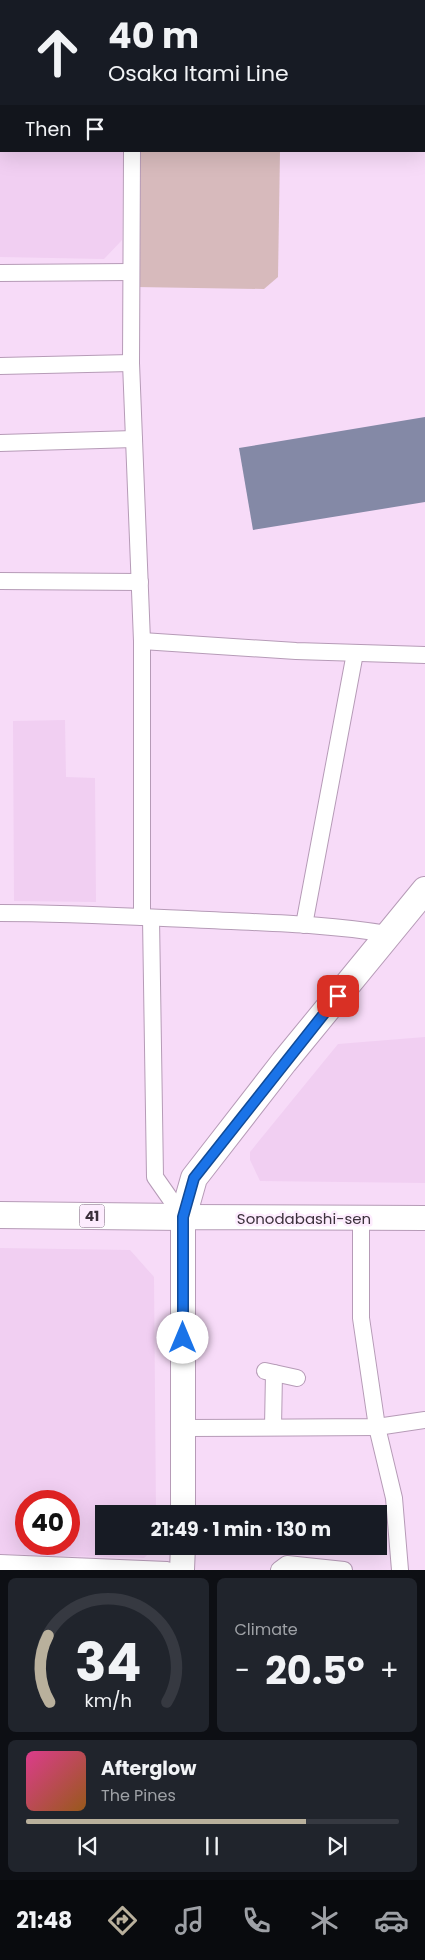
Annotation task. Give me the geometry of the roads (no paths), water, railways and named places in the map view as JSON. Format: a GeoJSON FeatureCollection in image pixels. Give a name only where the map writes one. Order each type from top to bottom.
{"type":"FeatureCollection","features":[{"type":"Feature","properties":{"kind":"main road"},"geometry":{"type":"LineString","coordinates":[[183,1217],[194,1178],[425,890]]}},
{"type":"Feature","properties":{"kind":"main road","name":"41"},"geometry":{"type":"LineString","coordinates":[[0,1215],[183,1217]]}},
{"type":"Feature","properties":{"kind":"street"},"geometry":{"type":"LineString","coordinates":[[132,152],[131,363],[142,641],[146,918],[155,1177],[183,1217],[183,1505]]}},
{"type":"Feature","properties":{"kind":"street"},"geometry":{"type":"LineString","coordinates":[[0,273],[131,272]]}},
{"type":"Feature","properties":{"kind":"street"},"geometry":{"type":"LineString","coordinates":[[0,366],[131,363]]}},
{"type":"Feature","properties":{"kind":"street"},"geometry":{"type":"LineString","coordinates":[[0,443],[134,439]]}},
{"type":"Feature","properties":{"kind":"street"},"geometry":{"type":"LineString","coordinates":[[0,581],[140,582]]}},
{"type":"Feature","properties":{"kind":"street"},"geometry":{"type":"LineString","coordinates":[[142,641],[296,651],[425,655]]}},
{"type":"Feature","properties":{"kind":"street"},"geometry":{"type":"LineString","coordinates":[[304,925],[356,653]]}},
{"type":"Feature","properties":{"kind":"street"},"geometry":{"type":"LineString","coordinates":[[0,913],[46,913],[304,925],[352,928],[388,934]]}},
{"type":"Feature","properties":{"kind":"street","name":"Sonodabashi-sen"},"geometry":{"type":"LineString","coordinates":[[183,1217],[425,1218]]}},
{"type":"Feature","properties":{"kind":"street"},"geometry":{"type":"LineString","coordinates":[[361,1218],[361,1318],[377,1427],[394,1498],[400,1570]]}},
{"type":"Feature","properties":{"kind":"street"},"geometry":{"type":"LineString","coordinates":[[272,1427],[269,1371],[297,1378]]}},
{"type":"Feature","properties":{"kind":"street"},"geometry":{"type":"LineString","coordinates":[[184,1428],[377,1427],[425,1420]]}},
{"type":"Feature","properties":{"kind":"street"},"geometry":{"type":"LineString","coordinates":[[182,1570],[183,1555]]}},
{"type":"Feature","properties":{"kind":"street"},"geometry":{"type":"LineString","coordinates":[[0,1563],[167,1570]]}},
{"type":"Feature","properties":{"kind":"street"},"geometry":{"type":"LineString","coordinates":[[279,1570],[287,1564],[344,1570]]}},
{"type":"Feature","properties":{"kind":"water"},"geometry":{"type":"Polygon","coordinates":[[[425,417],[425,502],[253,530],[239,448],[425,417]]]}}]}
